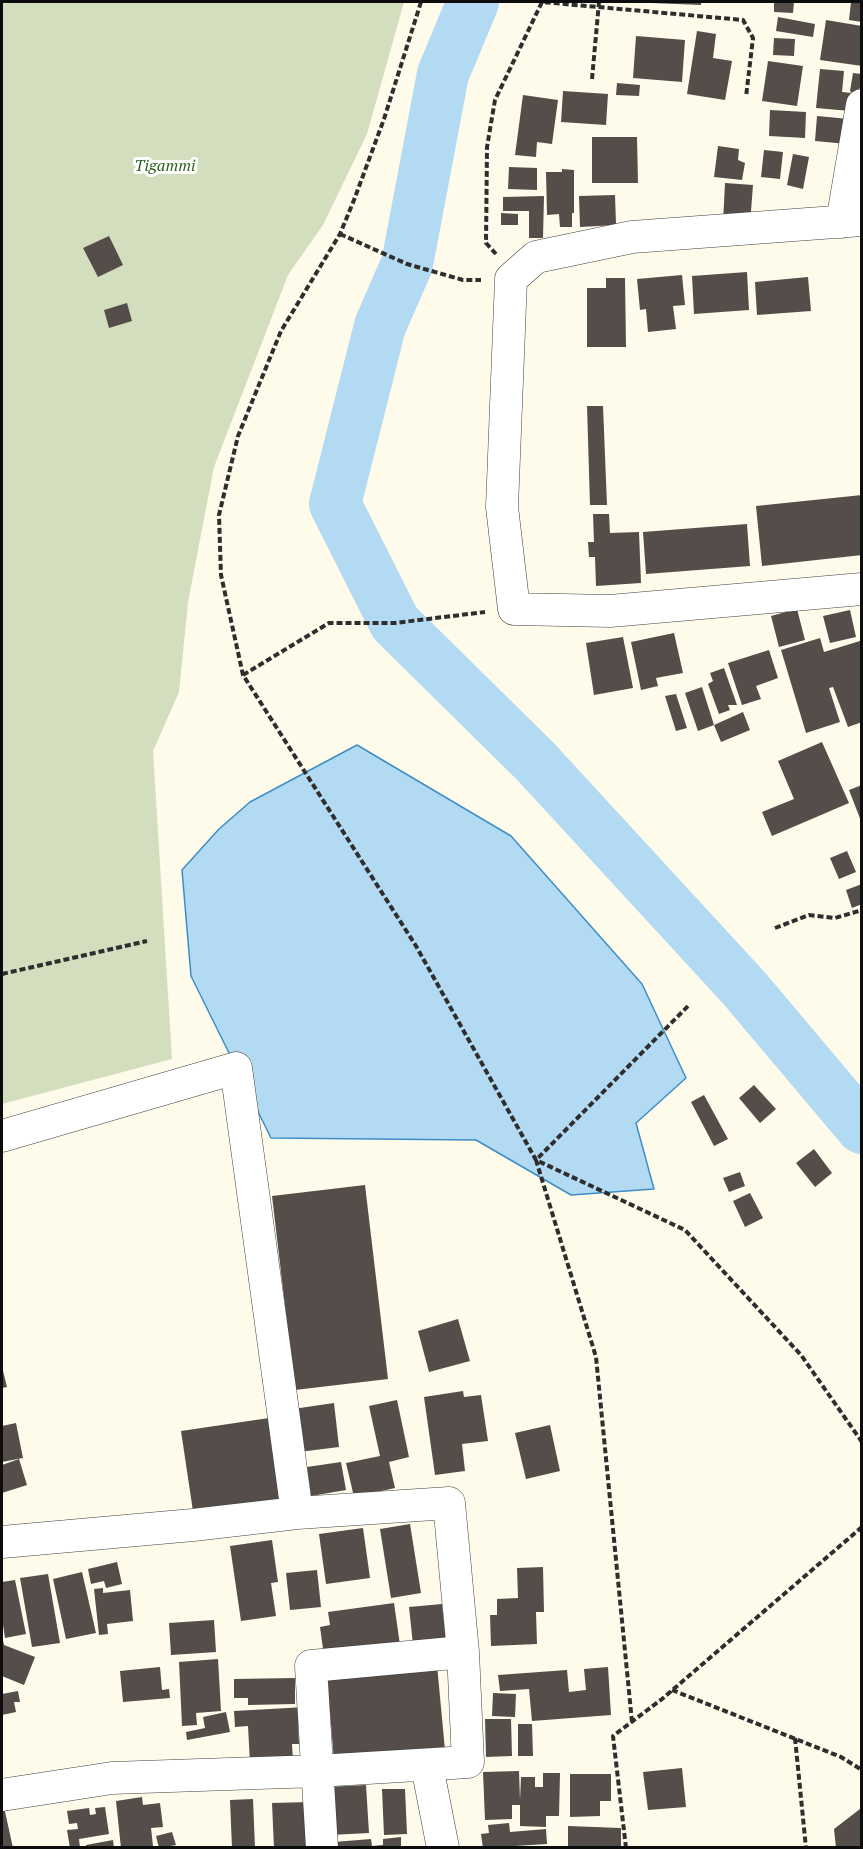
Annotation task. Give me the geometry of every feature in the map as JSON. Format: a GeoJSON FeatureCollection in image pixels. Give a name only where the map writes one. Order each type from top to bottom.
{"type":"FeatureCollection","features":[{"type":"Feature","properties":{"kind":"street"},"geometry":{"type":"LineString","coordinates":[[861,111],[852,221],[632,237],[536,257],[511,279],[502,507],[514,609],[610,611],[861,589]]}},
{"type":"Feature","properties":{"kind":"street"},"geometry":{"type":"LineString","coordinates":[[2,1136],[236,1068],[297,1513]]}},
{"type":"Feature","properties":{"kind":"street"},"geometry":{"type":"LineString","coordinates":[[2,1542],[194,1525],[297,1513],[449,1503],[463,1652],[468,1762],[317,1772],[112,1778],[2,1795]]}},
{"type":"Feature","properties":{"kind":"street"},"geometry":{"type":"LineString","coordinates":[[322,1848],[311,1666],[463,1652]]}},
{"type":"Feature","properties":{"kind":"street"},"geometry":{"type":"LineString","coordinates":[[427,1766],[443,1848]]}},
{"type":"Feature","properties":{"kind":"path"},"geometry":{"type":"LineString","coordinates":[[421,2],[384,119],[340,234],[280,331],[238,436],[219,514],[221,575],[243,675],[416,946],[536,1160],[596,1357],[632,1722]]}},
{"type":"Feature","properties":{"kind":"path"},"geometry":{"type":"LineString","coordinates":[[536,257],[497,255],[486,243],[487,147],[495,100],[542,2],[599,4],[743,20],[753,38],[746,97]]}},
{"type":"Feature","properties":{"kind":"path"},"geometry":{"type":"LineString","coordinates":[[592,79],[599,4]]}},
{"type":"Feature","properties":{"kind":"path"},"geometry":{"type":"LineString","coordinates":[[340,234],[407,264],[463,280],[511,279]]}},
{"type":"Feature","properties":{"kind":"path"},"geometry":{"type":"LineString","coordinates":[[243,675],[328,623],[395,623],[457,615]]}},
{"type":"Feature","properties":{"kind":"path"},"geometry":{"type":"LineString","coordinates":[[775,928],[809,915],[835,918],[861,910]]}},
{"type":"Feature","properties":{"kind":"path"},"geometry":{"type":"LineString","coordinates":[[2,974],[147,941]]}},
{"type":"Feature","properties":{"kind":"path"},"geometry":{"type":"LineString","coordinates":[[536,1160],[689,1005]]}},
{"type":"Feature","properties":{"kind":"path"},"geometry":{"type":"LineString","coordinates":[[536,1160],[685,1230],[801,1355],[861,1442]]}},
{"type":"Feature","properties":{"kind":"path"},"geometry":{"type":"LineString","coordinates":[[626,1848],[613,1737],[672,1690],[861,1527]]}},
{"type":"Feature","properties":{"kind":"path"},"geometry":{"type":"LineString","coordinates":[[672,1690],[841,1757],[861,1770]]}},
{"type":"Feature","properties":{"kind":"path"},"geometry":{"type":"LineString","coordinates":[[795,1738],[806,1848]]}},
{"type":"Feature","properties":{"kind":"green space","name":"Tigammi"},"geometry":{"type":"Polygon","coordinates":[[[2,2],[404,2],[367,134],[323,225],[288,275],[214,467],[188,602],[179,692],[153,751],[172,1059],[2,1104],[2,2]]]}},
{"type":"Feature","properties":{"kind":"water"},"geometry":{"type":"Polygon","coordinates":[[[357,745],[511,836],[642,984],[686,1078],[636,1123],[654,1189],[571,1195],[476,1140],[271,1138],[191,976],[182,870],[219,829],[250,802],[357,745]]]}},
{"type":"Feature","properties":{"kind":"building"},"geometry":{"type":"Polygon","coordinates":[[[701,2],[701,5],[651,3],[701,2]]]}},
{"type":"Feature","properties":{"kind":"building"},"geometry":{"type":"Polygon","coordinates":[[[774,2],[794,2],[793,13],[774,12],[774,2]]]}},
{"type":"Feature","properties":{"kind":"building"},"geometry":{"type":"Polygon","coordinates":[[[851,2],[862,2],[862,22],[849,20],[851,2]]]}},
{"type":"Feature","properties":{"kind":"building"},"geometry":{"type":"Polygon","coordinates":[[[778,17],[815,24],[813,37],[776,31],[778,17]]]}},
{"type":"Feature","properties":{"kind":"building"},"geometry":{"type":"Polygon","coordinates":[[[826,20],[862,26],[862,66],[820,60],[826,20]]]}},
{"type":"Feature","properties":{"kind":"building"},"geometry":{"type":"Polygon","coordinates":[[[697,31],[716,34],[713,58],[732,61],[725,100],[687,94],[697,31]]]}},
{"type":"Feature","properties":{"kind":"building"},"geometry":{"type":"Polygon","coordinates":[[[636,36],[685,40],[682,82],[633,78],[636,36]]]}},
{"type":"Feature","properties":{"kind":"building"},"geometry":{"type":"Polygon","coordinates":[[[774,38],[795,39],[794,56],[773,55],[774,38]]]}},
{"type":"Feature","properties":{"kind":"building"},"geometry":{"type":"Polygon","coordinates":[[[768,61],[803,66],[797,106],[762,101],[768,61]]]}},
{"type":"Feature","properties":{"kind":"building"},"geometry":{"type":"Polygon","coordinates":[[[820,69],[844,71],[842,92],[852,93],[850,111],[816,108],[820,69]]]}},
{"type":"Feature","properties":{"kind":"building"},"geometry":{"type":"Polygon","coordinates":[[[853,73],[862,74],[859,93],[850,91],[853,73]]]}},
{"type":"Feature","properties":{"kind":"building"},"geometry":{"type":"Polygon","coordinates":[[[617,83],[640,85],[639,96],[616,95],[617,83]]]}},
{"type":"Feature","properties":{"kind":"building"},"geometry":{"type":"Polygon","coordinates":[[[563,91],[608,94],[606,125],[561,122],[563,91]]]}},
{"type":"Feature","properties":{"kind":"building"},"geometry":{"type":"Polygon","coordinates":[[[523,95],[558,100],[552,144],[537,142],[536,157],[515,155],[523,95]]]}},
{"type":"Feature","properties":{"kind":"building"},"geometry":{"type":"Polygon","coordinates":[[[770,110],[806,112],[805,138],[769,136],[770,110]]]}},
{"type":"Feature","properties":{"kind":"building"},"geometry":{"type":"Polygon","coordinates":[[[817,116],[849,119],[847,144],[815,141],[817,116]]]}},
{"type":"Feature","properties":{"kind":"building"},"geometry":{"type":"Polygon","coordinates":[[[592,137],[637,137],[638,183],[592,183],[592,137]]]}},
{"type":"Feature","properties":{"kind":"building"},"geometry":{"type":"Polygon","coordinates":[[[718,146],[739,149],[738,160],[745,163],[742,180],[714,177],[718,146]]]}},
{"type":"Feature","properties":{"kind":"building"},"geometry":{"type":"Polygon","coordinates":[[[764,150],[783,152],[780,179],[761,177],[764,150]]]}},
{"type":"Feature","properties":{"kind":"building"},"geometry":{"type":"Polygon","coordinates":[[[793,154],[809,157],[803,189],[787,185],[793,154]]]}},
{"type":"Feature","properties":{"kind":"building"},"geometry":{"type":"Polygon","coordinates":[[[509,167],[537,168],[537,190],[508,189],[509,167]]]}},
{"type":"Feature","properties":{"kind":"building"},"geometry":{"type":"Polygon","coordinates":[[[562,169],[574,170],[572,227],[560,227],[559,214],[547,215],[546,172],[562,172],[562,169]]]}},
{"type":"Feature","properties":{"kind":"building"},"geometry":{"type":"Polygon","coordinates":[[[725,183],[753,185],[750,224],[723,223],[725,183]]]}},
{"type":"Feature","properties":{"kind":"building"},"geometry":{"type":"Polygon","coordinates":[[[615,195],[616,225],[580,227],[579,196],[615,195]]]}},
{"type":"Feature","properties":{"kind":"building"},"geometry":{"type":"Polygon","coordinates":[[[544,196],[543,238],[529,238],[529,211],[503,211],[503,197],[544,196]]]}},
{"type":"Feature","properties":{"kind":"building"},"geometry":{"type":"Polygon","coordinates":[[[501,213],[518,214],[518,225],[501,225],[501,213]]]}},
{"type":"Feature","properties":{"kind":"building"},"geometry":{"type":"Polygon","coordinates":[[[109,236],[123,265],[98,277],[83,248],[109,236]]]}},
{"type":"Feature","properties":{"kind":"building"},"geometry":{"type":"Polygon","coordinates":[[[747,272],[749,310],[694,314],[692,276],[747,272]]]}},
{"type":"Feature","properties":{"kind":"building"},"geometry":{"type":"Polygon","coordinates":[[[682,275],[685,305],[673,306],[676,329],[648,332],[646,309],[640,310],[637,279],[682,275]]]}},
{"type":"Feature","properties":{"kind":"building"},"geometry":{"type":"Polygon","coordinates":[[[808,277],[811,311],[757,315],[755,282],[808,277]]]}},
{"type":"Feature","properties":{"kind":"building"},"geometry":{"type":"Polygon","coordinates":[[[606,278],[625,278],[626,347],[587,347],[587,288],[606,288],[606,278]]]}},
{"type":"Feature","properties":{"kind":"building"},"geometry":{"type":"Polygon","coordinates":[[[127,303],[132,321],[109,328],[104,310],[127,303]]]}},
{"type":"Feature","properties":{"kind":"building"},"geometry":{"type":"Polygon","coordinates":[[[587,406],[603,406],[607,505],[590,505],[587,406]]]}},
{"type":"Feature","properties":{"kind":"building"},"geometry":{"type":"Polygon","coordinates":[[[862,495],[862,555],[762,566],[756,506],[862,495]]]}},
{"type":"Feature","properties":{"kind":"building"},"geometry":{"type":"Polygon","coordinates":[[[593,514],[609,514],[610,533],[639,532],[641,583],[596,586],[595,557],[589,557],[588,542],[594,542],[593,514]]]}},
{"type":"Feature","properties":{"kind":"building"},"geometry":{"type":"Polygon","coordinates":[[[747,524],[750,566],[646,574],[643,532],[747,524]]]}},
{"type":"Feature","properties":{"kind":"building"},"geometry":{"type":"Polygon","coordinates":[[[797,609],[805,640],[779,647],[771,616],[797,609]]]}},
{"type":"Feature","properties":{"kind":"building"},"geometry":{"type":"Polygon","coordinates":[[[850,610],[856,637],[830,643],[823,616],[850,610]]]}},
{"type":"Feature","properties":{"kind":"building"},"geometry":{"type":"Polygon","coordinates":[[[674,633],[683,673],[656,678],[658,686],[641,690],[631,642],[674,633]]]}},
{"type":"Feature","properties":{"kind":"building"},"geometry":{"type":"Polygon","coordinates":[[[623,637],[633,688],[594,695],[586,643],[623,637]]]}},
{"type":"Feature","properties":{"kind":"building"},"geometry":{"type":"Polygon","coordinates":[[[820,638],[824,652],[860,641],[862,722],[848,727],[833,687],[829,688],[840,722],[806,733],[781,650],[820,638]]]}},
{"type":"Feature","properties":{"kind":"building"},"geometry":{"type":"Polygon","coordinates":[[[769,650],[778,678],[756,686],[761,699],[742,705],[728,663],[769,650]]]}},
{"type":"Feature","properties":{"kind":"building"},"geometry":{"type":"Polygon","coordinates":[[[724,668],[737,705],[728,705],[730,710],[719,714],[708,684],[713,681],[710,673],[724,668]]]}},
{"type":"Feature","properties":{"kind":"building"},"geometry":{"type":"Polygon","coordinates":[[[702,687],[714,725],[698,731],[685,693],[702,687]]]}},
{"type":"Feature","properties":{"kind":"building"},"geometry":{"type":"Polygon","coordinates":[[[676,694],[687,728],[676,731],[665,696],[676,694]]]}},
{"type":"Feature","properties":{"kind":"building"},"geometry":{"type":"Polygon","coordinates":[[[743,712],[750,730],[721,742],[714,725],[743,712]]]}},
{"type":"Feature","properties":{"kind":"building"},"geometry":{"type":"Polygon","coordinates":[[[822,742],[849,803],[772,836],[762,812],[794,799],[778,761],[822,742]]]}},
{"type":"Feature","properties":{"kind":"building"},"geometry":{"type":"Polygon","coordinates":[[[862,785],[862,821],[861,821],[849,790],[862,785]]]}},
{"type":"Feature","properties":{"kind":"building"},"geometry":{"type":"Polygon","coordinates":[[[847,851],[856,872],[839,879],[830,858],[847,851]]]}},
{"type":"Feature","properties":{"kind":"building"},"geometry":{"type":"Polygon","coordinates":[[[862,884],[862,904],[852,908],[846,890],[862,884]]]}},
{"type":"Feature","properties":{"kind":"building"},"geometry":{"type":"Polygon","coordinates":[[[754,1085],[776,1109],[760,1123],[739,1098],[754,1085]]]}},
{"type":"Feature","properties":{"kind":"building"},"geometry":{"type":"Polygon","coordinates":[[[704,1095],[728,1139],[714,1146],[691,1102],[704,1095]]]}},
{"type":"Feature","properties":{"kind":"building"},"geometry":{"type":"Polygon","coordinates":[[[814,1149],[832,1173],[815,1187],[796,1163],[814,1149]]]}},
{"type":"Feature","properties":{"kind":"building"},"geometry":{"type":"Polygon","coordinates":[[[740,1172],[745,1186],[729,1192],[723,1178],[740,1172]]]}},
{"type":"Feature","properties":{"kind":"building"},"geometry":{"type":"Polygon","coordinates":[[[365,1185],[388,1379],[295,1390],[272,1196],[365,1185]]]}},
{"type":"Feature","properties":{"kind":"building"},"geometry":{"type":"Polygon","coordinates":[[[750,1193],[763,1218],[745,1227],[733,1201],[750,1193]]]}},
{"type":"Feature","properties":{"kind":"building"},"geometry":{"type":"Polygon","coordinates":[[[458,1319],[470,1361],[429,1372],[418,1331],[458,1319]]]}},
{"type":"Feature","properties":{"kind":"building"},"geometry":{"type":"Polygon","coordinates":[[[2,1367],[7,1387],[2,1388],[2,1367]]]}},
{"type":"Feature","properties":{"kind":"building"},"geometry":{"type":"Polygon","coordinates":[[[463,1391],[464,1397],[481,1395],[488,1441],[462,1444],[465,1471],[435,1475],[424,1397],[463,1391]]]}},
{"type":"Feature","properties":{"kind":"building"},"geometry":{"type":"Polygon","coordinates":[[[397,1400],[409,1457],[389,1462],[395,1488],[354,1497],[346,1463],[380,1456],[369,1406],[397,1400]]]}},
{"type":"Feature","properties":{"kind":"building"},"geometry":{"type":"Polygon","coordinates":[[[334,1403],[339,1447],[299,1452],[293,1409],[334,1403]]]}},
{"type":"Feature","properties":{"kind":"building"},"geometry":{"type":"Polygon","coordinates":[[[269,1418],[282,1504],[194,1518],[181,1431],[269,1418]]]}},
{"type":"Feature","properties":{"kind":"building"},"geometry":{"type":"Polygon","coordinates":[[[16,1423],[23,1458],[2,1462],[2,1426],[16,1423]]]}},
{"type":"Feature","properties":{"kind":"building"},"geometry":{"type":"Polygon","coordinates":[[[550,1425],[560,1471],[526,1479],[515,1433],[550,1425]]]}},
{"type":"Feature","properties":{"kind":"building"},"geometry":{"type":"Polygon","coordinates":[[[19,1459],[27,1485],[2,1493],[2,1465],[19,1459]]]}},
{"type":"Feature","properties":{"kind":"building"},"geometry":{"type":"Polygon","coordinates":[[[341,1462],[346,1490],[311,1496],[307,1467],[341,1462]]]}},
{"type":"Feature","properties":{"kind":"building"},"geometry":{"type":"Polygon","coordinates":[[[410,1524],[421,1593],[391,1598],[380,1529],[410,1524]]]}},
{"type":"Feature","properties":{"kind":"building"},"geometry":{"type":"Polygon","coordinates":[[[363,1528],[370,1578],[326,1584],[319,1534],[363,1528]]]}},
{"type":"Feature","properties":{"kind":"building"},"geometry":{"type":"Polygon","coordinates":[[[272,1540],[278,1582],[271,1583],[276,1616],[241,1621],[230,1546],[272,1540]]]}},
{"type":"Feature","properties":{"kind":"building"},"geometry":{"type":"Polygon","coordinates":[[[117,1562],[122,1584],[106,1588],[104,1581],[91,1584],[88,1569],[117,1562]]]}},
{"type":"Feature","properties":{"kind":"building"},"geometry":{"type":"Polygon","coordinates":[[[543,1567],[544,1612],[536,1612],[537,1644],[491,1646],[490,1615],[497,1615],[497,1599],[518,1598],[517,1568],[543,1567]]]}},
{"type":"Feature","properties":{"kind":"building"},"geometry":{"type":"Polygon","coordinates":[[[317,1570],[321,1607],[290,1610],[286,1573],[317,1570]]]}},
{"type":"Feature","properties":{"kind":"building"},"geometry":{"type":"Polygon","coordinates":[[[82,1572],[96,1633],[66,1639],[53,1579],[82,1572]]]}},
{"type":"Feature","properties":{"kind":"building"},"geometry":{"type":"Polygon","coordinates":[[[48,1574],[60,1643],[32,1647],[20,1578],[48,1574]]]}},
{"type":"Feature","properties":{"kind":"building"},"geometry":{"type":"Polygon","coordinates":[[[15,1580],[26,1634],[5,1638],[2,1618],[2,1582],[15,1580]]]}},
{"type":"Feature","properties":{"kind":"building"},"geometry":{"type":"Polygon","coordinates":[[[103,1588],[103,1593],[130,1590],[133,1621],[107,1624],[108,1634],[99,1635],[94,1589],[103,1588]]]}},
{"type":"Feature","properties":{"kind":"building"},"geometry":{"type":"Polygon","coordinates":[[[394,1603],[400,1645],[324,1656],[320,1627],[330,1625],[328,1612],[394,1603]]]}},
{"type":"Feature","properties":{"kind":"building"},"geometry":{"type":"Polygon","coordinates":[[[442,1604],[446,1641],[413,1645],[409,1607],[442,1604]]]}},
{"type":"Feature","properties":{"kind":"building"},"geometry":{"type":"Polygon","coordinates":[[[214,1620],[216,1652],[171,1655],[169,1623],[214,1620]]]}},
{"type":"Feature","properties":{"kind":"building"},"geometry":{"type":"Polygon","coordinates":[[[2,1636],[4,1645],[35,1657],[24,1685],[2,1676],[2,1636]]]}},
{"type":"Feature","properties":{"kind":"building"},"geometry":{"type":"Polygon","coordinates":[[[218,1659],[221,1711],[196,1713],[197,1725],[182,1726],[179,1662],[218,1659]]]}},
{"type":"Feature","properties":{"kind":"building"},"geometry":{"type":"Polygon","coordinates":[[[437,1665],[445,1750],[334,1761],[327,1675],[437,1665]]]}},
{"type":"Feature","properties":{"kind":"building"},"geometry":{"type":"Polygon","coordinates":[[[160,1667],[162,1690],[169,1689],[170,1698],[123,1702],[120,1671],[160,1667]]]}},
{"type":"Feature","properties":{"kind":"building"},"geometry":{"type":"Polygon","coordinates":[[[608,1667],[611,1715],[532,1721],[529,1689],[500,1691],[498,1675],[567,1670],[569,1692],[586,1690],[584,1669],[608,1667]]]}},
{"type":"Feature","properties":{"kind":"building"},"geometry":{"type":"Polygon","coordinates":[[[295,1678],[295,1704],[248,1705],[248,1698],[234,1698],[234,1679],[295,1678]]]}},
{"type":"Feature","properties":{"kind":"building"},"geometry":{"type":"Polygon","coordinates":[[[18,1691],[20,1702],[14,1702],[16,1712],[2,1715],[2,1694],[18,1691]]]}},
{"type":"Feature","properties":{"kind":"building"},"geometry":{"type":"Polygon","coordinates":[[[493,1693],[516,1694],[515,1717],[492,1716],[493,1693]]]}},
{"type":"Feature","properties":{"kind":"building"},"geometry":{"type":"Polygon","coordinates":[[[306,1707],[307,1722],[298,1722],[299,1744],[292,1744],[293,1761],[250,1763],[248,1726],[235,1727],[234,1711],[306,1707]]]}},
{"type":"Feature","properties":{"kind":"building"},"geometry":{"type":"Polygon","coordinates":[[[226,1712],[230,1732],[187,1740],[186,1732],[205,1728],[203,1717],[226,1712]]]}},
{"type":"Feature","properties":{"kind":"building"},"geometry":{"type":"Polygon","coordinates":[[[485,1719],[511,1719],[512,1756],[486,1757],[485,1719]]]}},
{"type":"Feature","properties":{"kind":"building"},"geometry":{"type":"Polygon","coordinates":[[[518,1724],[532,1724],[533,1756],[518,1756],[518,1724]]]}},
{"type":"Feature","properties":{"kind":"building"},"geometry":{"type":"Polygon","coordinates":[[[682,1768],[686,1807],[648,1810],[643,1772],[682,1768]]]}},
{"type":"Feature","properties":{"kind":"building"},"geometry":{"type":"Polygon","coordinates":[[[519,1771],[520,1800],[521,1777],[535,1777],[535,1787],[543,1787],[543,1773],[560,1773],[559,1816],[546,1816],[546,1827],[520,1826],[520,1805],[512,1805],[512,1819],[485,1820],[483,1772],[519,1771]]]}},
{"type":"Feature","properties":{"kind":"building"},"geometry":{"type":"Polygon","coordinates":[[[570,1774],[611,1774],[611,1801],[600,1801],[600,1816],[570,1817],[570,1774]]]}},
{"type":"Feature","properties":{"kind":"building"},"geometry":{"type":"Polygon","coordinates":[[[366,1785],[369,1833],[330,1835],[327,1787],[366,1785]]]}},
{"type":"Feature","properties":{"kind":"building"},"geometry":{"type":"Polygon","coordinates":[[[382,1789],[405,1789],[407,1834],[384,1835],[382,1789]]]}},
{"type":"Feature","properties":{"kind":"building"},"geometry":{"type":"Polygon","coordinates":[[[142,1797],[143,1805],[160,1803],[163,1827],[151,1828],[153,1846],[121,1848],[116,1801],[142,1797]]]}},
{"type":"Feature","properties":{"kind":"building"},"geometry":{"type":"Polygon","coordinates":[[[253,1799],[255,1848],[232,1848],[230,1800],[253,1799]]]}},
{"type":"Feature","properties":{"kind":"building"},"geometry":{"type":"Polygon","coordinates":[[[310,1802],[305,1819],[306,1848],[274,1848],[272,1803],[310,1802]]]}},
{"type":"Feature","properties":{"kind":"building"},"geometry":{"type":"Polygon","coordinates":[[[2,1807],[4,1807],[13,1848],[2,1848],[2,1807]]]}},
{"type":"Feature","properties":{"kind":"building"},"geometry":{"type":"Polygon","coordinates":[[[105,1807],[109,1834],[79,1839],[80,1848],[70,1848],[67,1830],[78,1829],[77,1823],[69,1824],[67,1811],[89,1808],[90,1815],[96,1814],[95,1808],[105,1807]]]}},
{"type":"Feature","properties":{"kind":"building"},"geometry":{"type":"Polygon","coordinates":[[[860,1809],[862,1848],[836,1848],[834,1829],[860,1809]]]}},
{"type":"Feature","properties":{"kind":"building"},"geometry":{"type":"Polygon","coordinates":[[[509,1823],[510,1832],[546,1829],[547,1844],[483,1848],[481,1834],[489,1833],[488,1825],[509,1823]]]}},
{"type":"Feature","properties":{"kind":"building"},"geometry":{"type":"Polygon","coordinates":[[[568,1826],[621,1828],[621,1848],[568,1848],[568,1826]]]}},
{"type":"Feature","properties":{"kind":"building"},"geometry":{"type":"Polygon","coordinates":[[[172,1832],[176,1845],[159,1848],[156,1836],[172,1832]]]}},
{"type":"Feature","properties":{"kind":"building"},"geometry":{"type":"Polygon","coordinates":[[[401,1837],[401,1848],[334,1848],[334,1842],[371,1839],[372,1846],[383,1845],[383,1839],[401,1837]]]}},
{"type":"Feature","properties":{"kind":"building"},"geometry":{"type":"Polygon","coordinates":[[[113,1840],[114,1848],[86,1848],[86,1845],[113,1840]]]}},
{"type":"Feature","properties":{"kind":"waterway"},"geometry":{"type":"LineString","coordinates":[[473,2],[443,74],[407,264],[380,326],[335,504],[395,623],[536,762],[744,988],[862,1128]]}}]}
